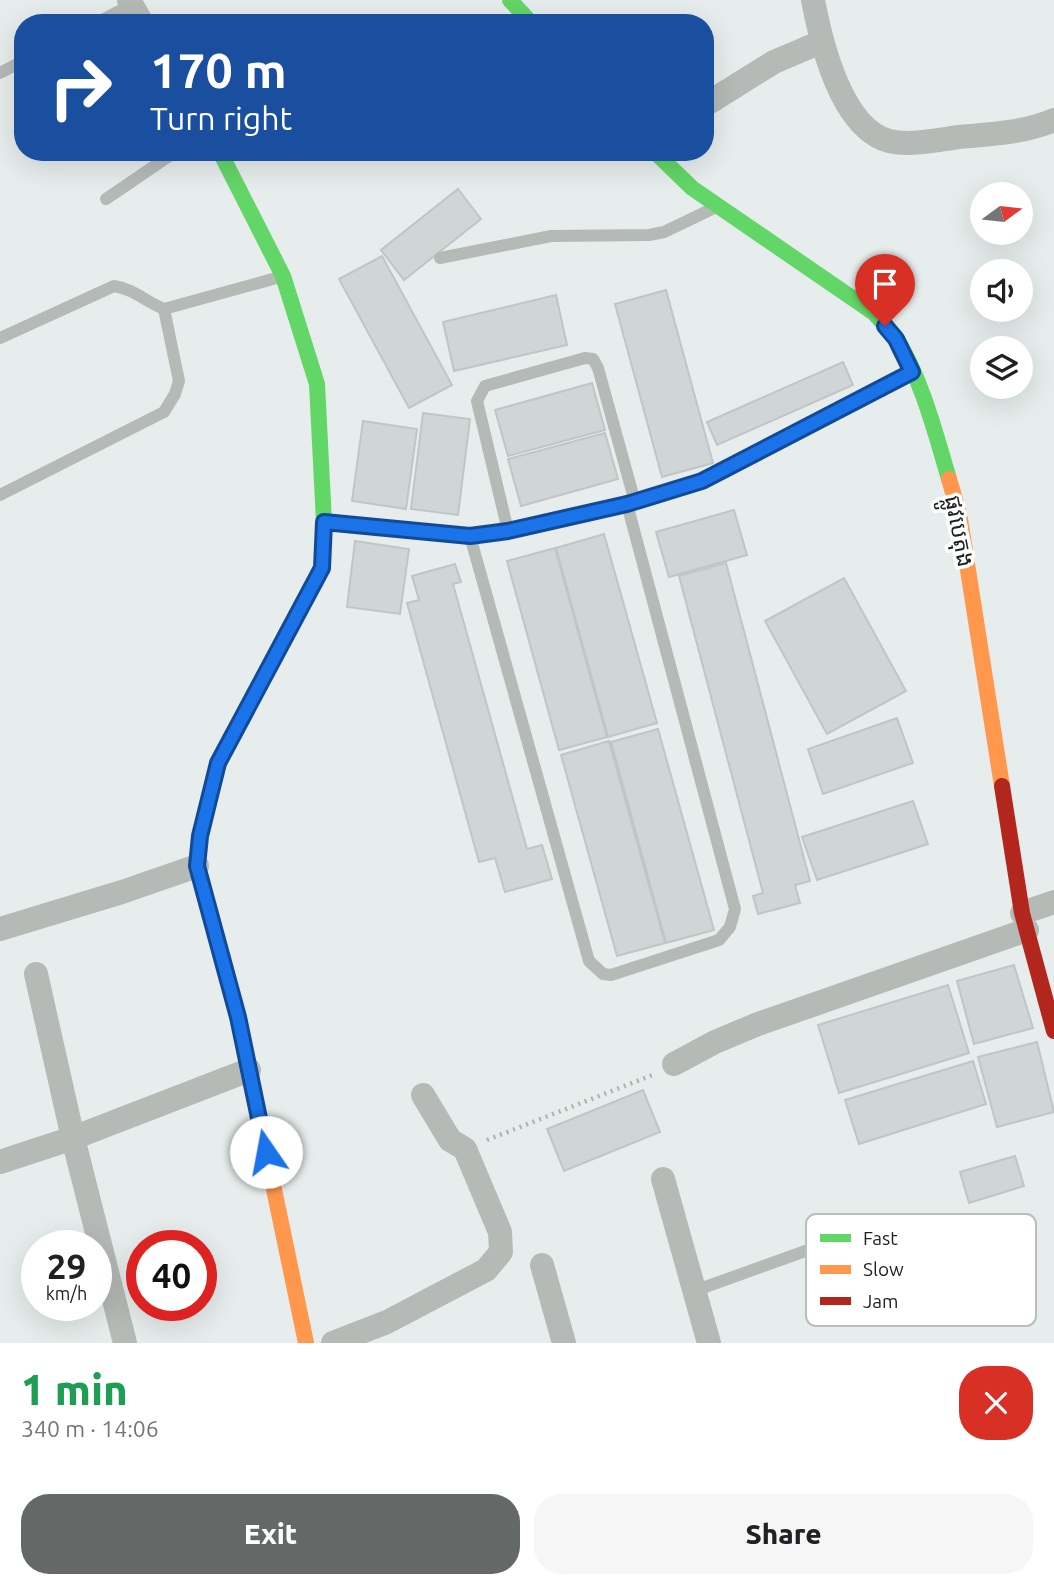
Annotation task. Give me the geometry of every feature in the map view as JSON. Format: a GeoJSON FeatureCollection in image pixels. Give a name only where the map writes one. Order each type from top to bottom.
{"type":"FeatureCollection","features":[{"type":"Feature","properties":{"kind":"street"},"geometry":{"type":"LineString","coordinates":[[510,0],[523,14]]}},
{"type":"Feature","properties":{"kind":"street"},"geometry":{"type":"LineString","coordinates":[[813,0],[821,42],[850,111],[868,130],[888,141],[908,143],[1030,130],[1054,120]]}},
{"type":"Feature","properties":{"kind":"street"},"geometry":{"type":"LineString","coordinates":[[714,99],[774,62],[821,42]]}},
{"type":"Feature","properties":{"kind":"street"},"geometry":{"type":"LineString","coordinates":[[225,161],[283,276],[317,384],[324,522],[322,568],[218,763],[200,836],[197,866],[238,1017],[306,1343]]}},
{"type":"Feature","properties":{"kind":"street","name":"ផ្លូវបេតុង"},"geometry":{"type":"LineString","coordinates":[[664,161],[692,188],[718,207],[874,313],[896,339],[912,372],[929,413],[959,513],[1025,922],[1054,1031]]}},
{"type":"Feature","properties":{"kind":"street"},"geometry":{"type":"LineString","coordinates":[[0,929],[197,866]]}},
{"type":"Feature","properties":{"kind":"street"},"geometry":{"type":"LineString","coordinates":[[674,1064],[715,1042],[758,1024],[1025,922],[1054,902]]}},
{"type":"Feature","properties":{"kind":"street"},"geometry":{"type":"LineString","coordinates":[[36,974],[73,1138],[125,1343]]}},
{"type":"Feature","properties":{"kind":"street"},"geometry":{"type":"LineString","coordinates":[[0,1161],[73,1138],[249,1070]]}},
{"type":"Feature","properties":{"kind":"street"},"geometry":{"type":"LineString","coordinates":[[333,1343],[387,1322],[486,1270],[501,1252],[500,1233],[464,1149],[450,1140],[423,1095]]}},
{"type":"Feature","properties":{"kind":"street"},"geometry":{"type":"LineString","coordinates":[[663,1179],[709,1343]]}},
{"type":"Feature","properties":{"kind":"street"},"geometry":{"type":"LineString","coordinates":[[542,1265],[564,1343]]}},
{"type":"Feature","properties":{"kind":"lane"},"geometry":{"type":"LineString","coordinates":[[118,14],[135,7]]}},
{"type":"Feature","properties":{"kind":"lane"},"geometry":{"type":"LineString","coordinates":[[106,200],[161,161]]}},
{"type":"Feature","properties":{"kind":"lane"},"geometry":{"type":"LineString","coordinates":[[440,258],[551,236],[649,235],[664,232],[718,207]]}},
{"type":"Feature","properties":{"kind":"lane"},"geometry":{"type":"LineString","coordinates":[[0,338],[114,286],[127,288],[164,309],[283,276]]}},
{"type":"Feature","properties":{"kind":"lane"},"geometry":{"type":"LineString","coordinates":[[0,495],[164,412],[179,381],[164,309]]}},
{"type":"Feature","properties":{"kind":"lane"},"geometry":{"type":"LineString","coordinates":[[470,536],[589,961],[603,974],[624,973],[719,940],[730,927],[735,909],[598,368],[593,359],[585,358],[485,386],[480,391],[477,401],[508,531]]}},
{"type":"Feature","properties":{"kind":"lane"},"geometry":{"type":"LineString","coordinates":[[324,522],[470,536],[508,531],[631,503],[702,481],[912,372]]}},
{"type":"Feature","properties":{"kind":"lane"},"geometry":{"type":"LineString","coordinates":[[694,1291],[806,1251]]}},
{"type":"Feature","properties":{"kind":"path"},"geometry":{"type":"LineString","coordinates":[[464,1149],[661,1072],[674,1064]]}},
{"type":"Feature","properties":{"kind":"building"},"geometry":{"type":"Polygon","coordinates":[[[458,189],[481,219],[404,280],[381,250],[458,189]]]}},
{"type":"Feature","properties":{"kind":"building"},"geometry":{"type":"Polygon","coordinates":[[[382,256],[452,385],[409,408],[339,279],[382,256]]]}},
{"type":"Feature","properties":{"kind":"building"},"geometry":{"type":"Polygon","coordinates":[[[666,290],[713,463],[662,477],[615,304],[666,290]]]}},
{"type":"Feature","properties":{"kind":"building"},"geometry":{"type":"Polygon","coordinates":[[[556,295],[567,345],[454,371],[443,322],[556,295]]]}},
{"type":"Feature","properties":{"kind":"building"},"geometry":{"type":"Polygon","coordinates":[[[843,362],[853,385],[717,445],[707,422],[843,362]]]}},
{"type":"Feature","properties":{"kind":"building"},"geometry":{"type":"Polygon","coordinates":[[[592,383],[605,430],[508,456],[495,410],[592,383]]]}},
{"type":"Feature","properties":{"kind":"building"},"geometry":{"type":"Polygon","coordinates":[[[423,413],[470,419],[458,515],[411,509],[423,413]]]}},
{"type":"Feature","properties":{"kind":"building"},"geometry":{"type":"Polygon","coordinates":[[[363,421],[417,429],[406,509],[352,501],[363,421]]]}},
{"type":"Feature","properties":{"kind":"building"},"geometry":{"type":"Polygon","coordinates":[[[605,433],[618,479],[521,506],[508,459],[605,433]]]}},
{"type":"Feature","properties":{"kind":"building"},"geometry":{"type":"Polygon","coordinates":[[[734,510],[747,555],[669,577],[656,532],[734,510]]]}},
{"type":"Feature","properties":{"kind":"building"},"geometry":{"type":"Polygon","coordinates":[[[604,534],[657,723],[608,737],[556,548],[604,534]]]}},
{"type":"Feature","properties":{"kind":"building"},"geometry":{"type":"Polygon","coordinates":[[[355,541],[409,549],[400,614],[347,607],[355,541]]]}},
{"type":"Feature","properties":{"kind":"building"},"geometry":{"type":"Polygon","coordinates":[[[555,548],[607,737],[559,750],[507,561],[555,548]]]}},
{"type":"Feature","properties":{"kind":"building"},"geometry":{"type":"Polygon","coordinates":[[[726,563],[810,881],[795,885],[800,903],[758,914],[753,896],[763,893],[679,576],[726,563]]]}},
{"type":"Feature","properties":{"kind":"building"},"geometry":{"type":"Polygon","coordinates":[[[455,564],[461,582],[453,584],[527,849],[542,845],[552,879],[505,892],[495,858],[479,862],[407,603],[419,600],[412,576],[455,564]]]}},
{"type":"Feature","properties":{"kind":"building"},"geometry":{"type":"Polygon","coordinates":[[[844,578],[906,691],[827,734],[765,621],[844,578]]]}},
{"type":"Feature","properties":{"kind":"building"},"geometry":{"type":"Polygon","coordinates":[[[897,718],[913,763],[823,794],[808,749],[897,718]]]}},
{"type":"Feature","properties":{"kind":"building"},"geometry":{"type":"Polygon","coordinates":[[[658,729],[714,930],[666,943],[611,742],[658,729]]]}},
{"type":"Feature","properties":{"kind":"building"},"geometry":{"type":"Polygon","coordinates":[[[609,741],[665,943],[617,956],[561,755],[609,741]]]}},
{"type":"Feature","properties":{"kind":"building"},"geometry":{"type":"Polygon","coordinates":[[[913,801],[928,844],[817,880],[802,837],[913,801]]]}},
{"type":"Feature","properties":{"kind":"building"},"geometry":{"type":"Polygon","coordinates":[[[1014,965],[1033,1028],[974,1044],[957,981],[1014,965]]]}},
{"type":"Feature","properties":{"kind":"building"},"geometry":{"type":"Polygon","coordinates":[[[948,985],[969,1053],[839,1093],[818,1025],[948,985]]]}},
{"type":"Feature","properties":{"kind":"building"},"geometry":{"type":"Polygon","coordinates":[[[1037,1042],[1054,1112],[997,1127],[978,1057],[1037,1042]]]}},
{"type":"Feature","properties":{"kind":"building"},"geometry":{"type":"Polygon","coordinates":[[[973,1061],[986,1104],[859,1144],[845,1100],[973,1061]]]}},
{"type":"Feature","properties":{"kind":"building"},"geometry":{"type":"Polygon","coordinates":[[[643,1090],[660,1132],[564,1171],[547,1129],[643,1090]]]}},
{"type":"Feature","properties":{"kind":"building"},"geometry":{"type":"Polygon","coordinates":[[[1015,1156],[1024,1186],[969,1203],[960,1172],[1015,1156]]]}},
{"type":"Feature","properties":{"kind":"traffic: fast"},"geometry":{"type":"LineString","coordinates":[[510,0],[523,14]]}},
{"type":"Feature","properties":{"kind":"traffic: fast"},"geometry":{"type":"LineString","coordinates":[[225,161],[283,276],[317,384],[324,522],[322,568],[235,731]]}},
{"type":"Feature","properties":{"kind":"traffic: fast"},"geometry":{"type":"LineString","coordinates":[[664,161],[692,188],[874,313],[888,328],[913,370],[949,479]]}},
{"type":"Feature","properties":{"kind":"traffic: slow"},"geometry":{"type":"LineString","coordinates":[[949,479],[959,513],[1002,786]]}},
{"type":"Feature","properties":{"kind":"traffic: slow"},"geometry":{"type":"LineString","coordinates":[[246,1055],[306,1343]]}},
{"type":"Feature","properties":{"kind":"traffic: jam"},"geometry":{"type":"LineString","coordinates":[[235,731],[218,763],[200,836],[197,866],[246,1055]]}},
{"type":"Feature","properties":{"kind":"traffic: jam"},"geometry":{"type":"LineString","coordinates":[[1002,786],[1022,913],[1054,1031]]}},
{"type":"Feature","properties":{"kind":"route"},"geometry":{"type":"LineString","coordinates":[[266,1152],[238,1017],[197,866],[200,836],[218,763],[322,568],[324,522],[470,536],[508,531],[627,504],[702,481],[912,372],[896,339],[885,326]]}}]}
